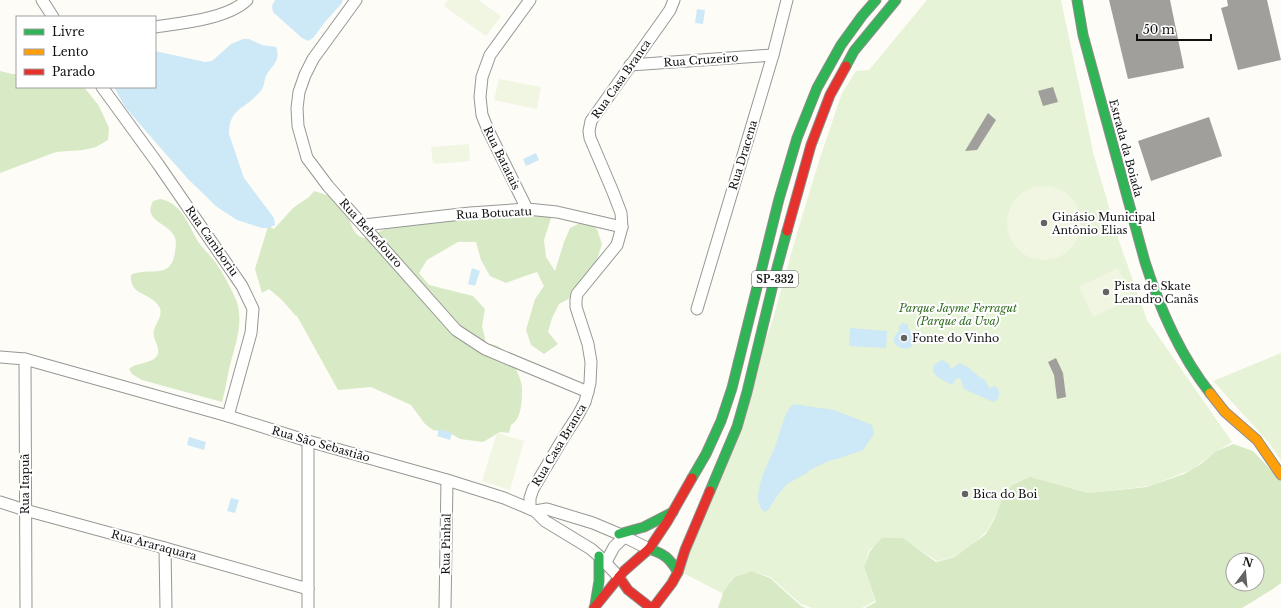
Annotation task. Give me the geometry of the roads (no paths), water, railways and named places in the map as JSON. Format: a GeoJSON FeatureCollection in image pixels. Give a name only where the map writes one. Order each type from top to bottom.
{"type":"FeatureCollection","features":[{"type":"Feature","properties":{"kind":"main road","name":"SP-332"},"geometry":{"type":"LineString","coordinates":[[649,550],[673,512],[706,454],[723,415],[732,388],[779,200],[797,138],[817,88],[841,45],[862,16],[876,0]]}},
{"type":"Feature","properties":{"kind":"main road","name":"SP-332"},"geometry":{"type":"LineString","coordinates":[[678,572],[685,550],[737,427],[777,268],[814,138],[830,95],[854,51],[896,0]]}},
{"type":"Feature","properties":{"kind":"main road","name":"Estrada da Boiada"},"geometry":{"type":"LineString","coordinates":[[1077,0],[1089,57],[1145,262],[1155,293],[1173,335],[1198,378],[1225,412],[1257,440],[1281,475]]}},
{"type":"Feature","properties":{"kind":"main road"},"geometry":{"type":"LineString","coordinates":[[621,536],[644,527],[673,512]]}},
{"type":"Feature","properties":{"kind":"main road"},"geometry":{"type":"LineString","coordinates":[[594,608],[619,577],[640,556],[649,550],[664,553],[670,559],[678,572],[672,583],[652,608],[628,590],[619,577]]}},
{"type":"Feature","properties":{"kind":"main road"},"geometry":{"type":"LineString","coordinates":[[594,608],[598,592],[602,559]]}},
{"type":"Feature","properties":{"kind":"street"},"geometry":{"type":"LineString","coordinates":[[42,0],[52,16]]}},
{"type":"Feature","properties":{"kind":"street"},"geometry":{"type":"LineString","coordinates":[[156,27],[205,18],[231,11],[247,0]]}},
{"type":"Feature","properties":{"kind":"street","name":"Rua Bebedouro"},"geometry":{"type":"LineString","coordinates":[[356,0],[313,59],[299,92],[297,108],[298,126],[307,158],[328,186],[456,330],[485,349],[588,392]]}},
{"type":"Feature","properties":{"kind":"street","name":"Rua Batatais"},"geometry":{"type":"LineString","coordinates":[[527,209],[482,116],[480,97],[482,77],[490,55],[530,0]]}},
{"type":"Feature","properties":{"kind":"street","name":"Rua Casa Branca"},"geometry":{"type":"LineString","coordinates":[[532,510],[530,498],[533,489],[565,434],[578,415],[585,402],[588,392],[591,377],[591,362],[588,344],[576,306],[576,300],[578,294],[617,245],[622,227],[621,213],[590,138],[589,131],[591,121],[670,10],[674,0]]}},
{"type":"Feature","properties":{"kind":"street","name":"Rua Dracena"},"geometry":{"type":"LineString","coordinates":[[697,309],[773,55],[787,0]]}},
{"type":"Feature","properties":{"kind":"street","name":"Rua Cruzeiro"},"geometry":{"type":"LineString","coordinates":[[630,65],[773,55]]}},
{"type":"Feature","properties":{"kind":"street","name":"Rua Camboriu"},"geometry":{"type":"LineString","coordinates":[[103,88],[158,164],[242,286],[252,309],[251,333],[228,416]]}},
{"type":"Feature","properties":{"kind":"street","name":"Rua Botucatu"},"geometry":{"type":"LineString","coordinates":[[364,225],[470,213],[527,209],[557,212],[622,227]]}},
{"type":"Feature","properties":{"kind":"street","name":"Rua São Sebastião"},"geometry":{"type":"LineString","coordinates":[[0,357],[25,359],[228,416],[504,498],[532,510],[545,521],[584,545],[602,559],[619,577]]}},
{"type":"Feature","properties":{"kind":"street","name":"Rua Itapuã"},"geometry":{"type":"LineString","coordinates":[[25,359],[24,510],[26,608]]}},
{"type":"Feature","properties":{"kind":"street"},"geometry":{"type":"LineString","coordinates":[[308,441],[308,608]]}},
{"type":"Feature","properties":{"kind":"street","name":"Rua Pinhal"},"geometry":{"type":"LineString","coordinates":[[444,608],[447,480]]}},
{"type":"Feature","properties":{"kind":"street","name":"Rua Araraquara"},"geometry":{"type":"LineString","coordinates":[[0,502],[308,589]]}},
{"type":"Feature","properties":{"kind":"street"},"geometry":{"type":"LineString","coordinates":[[532,510],[547,509],[593,523],[649,550]]}},
{"type":"Feature","properties":{"kind":"street"},"geometry":{"type":"LineString","coordinates":[[602,559],[614,547],[621,536]]}},
{"type":"Feature","properties":{"kind":"street"},"geometry":{"type":"LineString","coordinates":[[165,548],[166,608]]}},
{"type":"Feature","properties":{"kind":"water"},"geometry":{"type":"Polygon","coordinates":[[[275,0],[343,0],[313,38],[308,41],[302,38],[273,12],[272,6],[275,0]]]}},
{"type":"Feature","properties":{"kind":"water"},"geometry":{"type":"Polygon","coordinates":[[[697,9],[705,10],[703,24],[695,23],[697,9]]]}},
{"type":"Feature","properties":{"kind":"water"},"geometry":{"type":"Polygon","coordinates":[[[243,39],[249,39],[262,45],[276,47],[278,55],[274,65],[266,76],[262,90],[234,115],[231,120],[229,134],[244,178],[274,218],[275,225],[269,228],[262,228],[237,220],[217,207],[189,180],[125,107],[115,88],[156,88],[156,51],[205,62],[212,61],[231,44],[243,39]]]}},
{"type":"Feature","properties":{"kind":"water"},"geometry":{"type":"Polygon","coordinates":[[[536,153],[539,160],[526,166],[523,159],[536,153]]]}},
{"type":"Feature","properties":{"kind":"water"},"geometry":{"type":"Polygon","coordinates":[[[472,268],[480,271],[475,286],[468,284],[472,268]]]}},
{"type":"Feature","properties":{"kind":"water","name":"Fonte do Vinho"},"geometry":{"type":"Polygon","coordinates":[[[903,323],[908,324],[909,330],[914,336],[913,344],[905,349],[900,348],[894,341],[895,336],[899,331],[899,326],[903,323]]]}},
{"type":"Feature","properties":{"kind":"water"},"geometry":{"type":"Polygon","coordinates":[[[850,328],[887,331],[886,348],[849,346],[850,328]]]}},
{"type":"Feature","properties":{"kind":"water"},"geometry":{"type":"Polygon","coordinates":[[[943,360],[949,364],[951,369],[960,363],[985,380],[989,388],[995,386],[999,392],[998,399],[993,402],[964,389],[959,378],[956,379],[952,385],[937,377],[933,371],[934,365],[943,360]]]}},
{"type":"Feature","properties":{"kind":"water"},"geometry":{"type":"Polygon","coordinates":[[[793,404],[834,410],[872,425],[874,434],[863,450],[831,460],[810,470],[787,484],[765,512],[760,507],[758,501],[760,483],[787,413],[793,404]]]}},
{"type":"Feature","properties":{"kind":"water"},"geometry":{"type":"Polygon","coordinates":[[[439,429],[452,433],[450,440],[437,436],[439,429]]]}},
{"type":"Feature","properties":{"kind":"water"},"geometry":{"type":"Polygon","coordinates":[[[189,437],[206,442],[204,450],[187,445],[189,437]]]}},
{"type":"Feature","properties":{"kind":"water"},"geometry":{"type":"Polygon","coordinates":[[[231,498],[239,500],[235,513],[227,511],[231,498]]]}},
{"type":"Feature","properties":{"kind":"place","name":"Ginásio Municipal Antônio Elias"},"geometry":{"type":"Point","coordinates":[1044,223]}},
{"type":"Feature","properties":{"kind":"place","name":"Pista de Skate Leandro Canãs"},"geometry":{"type":"Point","coordinates":[1106,292]}},
{"type":"Feature","properties":{"kind":"place","name":"Fonte do Vinho"},"geometry":{"type":"Point","coordinates":[904,338]}},
{"type":"Feature","properties":{"kind":"place","name":"Bica do Boi"},"geometry":{"type":"Point","coordinates":[965,494]}},
{"type":"Feature","properties":{"kind":"park label","name":"Parque Jayme Ferragut (Parque da Uva)"},"geometry":{"type":"Point","coordinates":[958,314]}}]}
